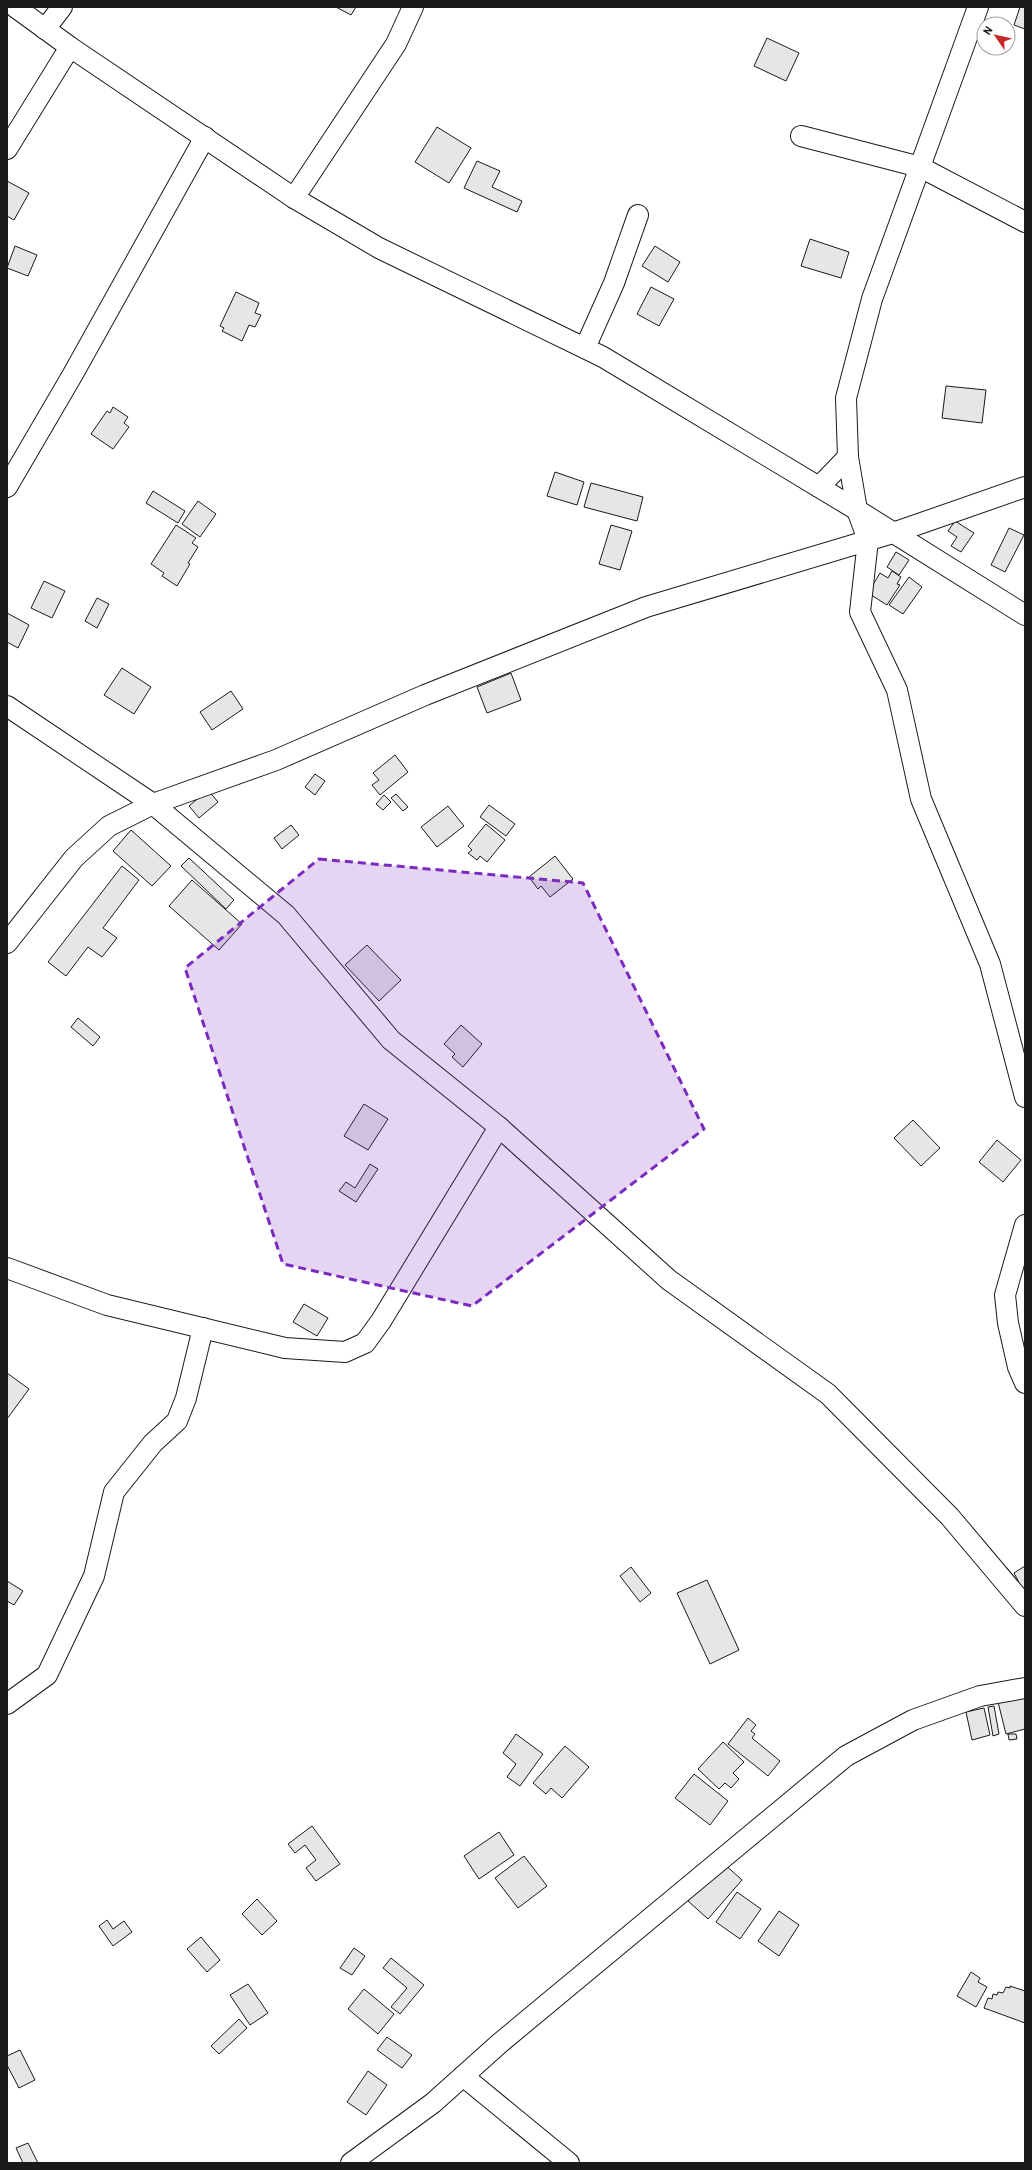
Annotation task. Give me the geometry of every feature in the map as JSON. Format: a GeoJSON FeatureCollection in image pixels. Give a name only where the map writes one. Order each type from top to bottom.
{"type":"FeatureCollection","features":[{"type":"Feature","properties":{"kind":"street"},"geometry":{"type":"LineString","coordinates":[[15,7],[70,47],[294,198],[379,248],[603,357],[857,510],[1025,615]]}},
{"type":"Feature","properties":{"kind":"street"},"geometry":{"type":"LineString","coordinates":[[45,29],[62,7]]}},
{"type":"Feature","properties":{"kind":"street"},"geometry":{"type":"LineString","coordinates":[[294,198],[396,44],[413,7]]}},
{"type":"Feature","properties":{"kind":"street"},"geometry":{"type":"LineString","coordinates":[[978,7],[872,299],[846,398],[848,457],[857,510],[868,540],[860,612],[897,690],[921,799],[990,964],[1025,1097]]}},
{"type":"Feature","properties":{"kind":"street"},"geometry":{"type":"LineString","coordinates":[[7,149],[70,47]]}},
{"type":"Feature","properties":{"kind":"street"},"geometry":{"type":"LineString","coordinates":[[801,136],[920,167],[1025,222]]}},
{"type":"Feature","properties":{"kind":"street"},"geometry":{"type":"LineString","coordinates":[[7,487],[73,374],[205,138]]}},
{"type":"Feature","properties":{"kind":"street"},"geometry":{"type":"LineString","coordinates":[[585,348],[614,283],[638,215]]}},
{"type":"Feature","properties":{"kind":"street"},"geometry":{"type":"LineString","coordinates":[[819,487],[848,457]]}},
{"type":"Feature","properties":{"kind":"street"},"geometry":{"type":"LineString","coordinates":[[7,943],[74,858],[109,826],[153,804],[276,760],[425,695],[646,607],[893,533],[1025,487]]}},
{"type":"Feature","properties":{"kind":"street"},"geometry":{"type":"LineString","coordinates":[[7,706],[153,804],[286,915],[391,1040],[499,1127],[669,1280],[828,1394],[950,1517],[1025,1606]]}},
{"type":"Feature","properties":{"kind":"street"},"geometry":{"type":"LineString","coordinates":[[7,1268],[107,1305],[285,1348],[345,1352],[365,1343],[385,1314],[499,1127]]}},
{"type":"Feature","properties":{"kind":"street"},"geometry":{"type":"LineString","coordinates":[[1025,1225],[1005,1295],[1008,1323],[1016,1360],[1025,1383]]}},
{"type":"Feature","properties":{"kind":"street"},"geometry":{"type":"LineString","coordinates":[[7,1704],[46,1675],[94,1576],[114,1492],[153,1443],[177,1421],[186,1398],[203,1328]]}},
{"type":"Feature","properties":{"kind":"street"},"geometry":{"type":"LineString","coordinates":[[352,2163],[433,2103],[463,2076],[846,1756],[913,1720],[980,1696],[1025,1688]]}},
{"type":"Feature","properties":{"kind":"street"},"geometry":{"type":"LineString","coordinates":[[463,2076],[569,2163]]}},
{"type":"Feature","properties":{"kind":"highlighted area"},"geometry":{"type":"Polygon","coordinates":[[[319,859],[583,883],[704,1129],[472,1306],[283,1264],[185,968],[319,859]]]}},
{"type":"Feature","properties":{"kind":"building"},"geometry":{"type":"Polygon","coordinates":[[[336,7],[356,7],[351,15],[336,7]]]}},
{"type":"Feature","properties":{"kind":"building"},"geometry":{"type":"Polygon","coordinates":[[[1020,7],[1025,7],[1025,29],[1016,26],[1016,19],[1020,7]]]}},
{"type":"Feature","properties":{"kind":"building"},"geometry":{"type":"Polygon","coordinates":[[[767,38],[799,53],[786,81],[754,66],[767,38]]]}},
{"type":"Feature","properties":{"kind":"building"},"geometry":{"type":"Polygon","coordinates":[[[437,127],[471,148],[449,183],[415,162],[437,127]]]}},
{"type":"Feature","properties":{"kind":"building"},"geometry":{"type":"Polygon","coordinates":[[[477,161],[500,171],[492,187],[522,201],[517,212],[464,188],[477,161]]]}},
{"type":"Feature","properties":{"kind":"building"},"geometry":{"type":"Polygon","coordinates":[[[7,181],[29,193],[14,220],[7,216],[7,181]]]}},
{"type":"Feature","properties":{"kind":"building"},"geometry":{"type":"Polygon","coordinates":[[[810,239],[849,252],[841,278],[801,266],[810,239]]]}},
{"type":"Feature","properties":{"kind":"building"},"geometry":{"type":"Polygon","coordinates":[[[15,246],[37,255],[28,276],[7,268],[15,246]]]}},
{"type":"Feature","properties":{"kind":"building"},"geometry":{"type":"Polygon","coordinates":[[[655,246],[680,262],[668,282],[642,266],[655,246]]]}},
{"type":"Feature","properties":{"kind":"building"},"geometry":{"type":"Polygon","coordinates":[[[651,287],[674,299],[659,326],[637,314],[651,287]]]}},
{"type":"Feature","properties":{"kind":"building"},"geometry":{"type":"Polygon","coordinates":[[[236,292],[259,303],[255,313],[261,315],[255,327],[249,325],[242,341],[222,331],[224,328],[220,326],[236,292]]]}},
{"type":"Feature","properties":{"kind":"building"},"geometry":{"type":"Polygon","coordinates":[[[946,386],[986,390],[982,423],[942,418],[946,386]]]}},
{"type":"Feature","properties":{"kind":"building"},"geometry":{"type":"Polygon","coordinates":[[[113,407],[128,417],[124,423],[129,427],[113,449],[91,434],[107,411],[110,413],[113,407]]]}},
{"type":"Feature","properties":{"kind":"building"},"geometry":{"type":"Polygon","coordinates":[[[555,472],[584,482],[577,505],[547,496],[555,472]]]}},
{"type":"Feature","properties":{"kind":"building"},"geometry":{"type":"Polygon","coordinates":[[[591,483],[643,497],[637,521],[584,507],[591,483]]]}},
{"type":"Feature","properties":{"kind":"building"},"geometry":{"type":"Polygon","coordinates":[[[153,491],[185,511],[178,523],[146,503],[153,491]]]}},
{"type":"Feature","properties":{"kind":"building"},"geometry":{"type":"Polygon","coordinates":[[[198,501],[216,514],[200,537],[182,524],[198,501]]]}},
{"type":"Feature","properties":{"kind":"building"},"geometry":{"type":"Polygon","coordinates":[[[955,521],[974,533],[961,552],[951,546],[957,537],[948,531],[955,521]]]}},
{"type":"Feature","properties":{"kind":"building"},"geometry":{"type":"Polygon","coordinates":[[[176,525],[196,538],[192,543],[198,547],[188,563],[190,564],[177,586],[162,576],[164,573],[151,564],[176,525]]]}},
{"type":"Feature","properties":{"kind":"building"},"geometry":{"type":"Polygon","coordinates":[[[611,525],[632,531],[620,570],[599,564],[611,525]]]}},
{"type":"Feature","properties":{"kind":"building"},"geometry":{"type":"Polygon","coordinates":[[[1009,528],[1024,535],[1005,572],[991,565],[1009,528]]]}},
{"type":"Feature","properties":{"kind":"building"},"geometry":{"type":"Polygon","coordinates":[[[896,552],[909,560],[899,575],[887,567],[896,552]]]}},
{"type":"Feature","properties":{"kind":"building"},"geometry":{"type":"Polygon","coordinates":[[[892,571],[901,577],[897,584],[900,585],[887,605],[868,593],[880,573],[888,578],[892,571]]]}},
{"type":"Feature","properties":{"kind":"building"},"geometry":{"type":"Polygon","coordinates":[[[909,577],[922,587],[903,614],[889,605],[909,577]]]}},
{"type":"Feature","properties":{"kind":"building"},"geometry":{"type":"Polygon","coordinates":[[[44,581],[65,591],[52,618],[31,608],[44,581]]]}},
{"type":"Feature","properties":{"kind":"building"},"geometry":{"type":"Polygon","coordinates":[[[97,598],[109,604],[97,628],[85,621],[97,598]]]}},
{"type":"Feature","properties":{"kind":"building"},"geometry":{"type":"Polygon","coordinates":[[[7,613],[29,625],[18,648],[7,642],[7,613]]]}},
{"type":"Feature","properties":{"kind":"building"},"geometry":{"type":"Polygon","coordinates":[[[122,668],[151,687],[134,714],[104,695],[122,668]]]}},
{"type":"Feature","properties":{"kind":"building"},"geometry":{"type":"Polygon","coordinates":[[[511,673],[521,700],[487,713],[477,687],[511,673]]]}},
{"type":"Feature","properties":{"kind":"building"},"geometry":{"type":"Polygon","coordinates":[[[231,691],[243,709],[212,730],[200,712],[231,691]]]}},
{"type":"Feature","properties":{"kind":"building"},"geometry":{"type":"Polygon","coordinates":[[[395,755],[408,772],[380,795],[372,785],[379,780],[373,773],[395,755]]]}},
{"type":"Feature","properties":{"kind":"building"},"geometry":{"type":"Polygon","coordinates":[[[315,774],[325,781],[315,795],[305,787],[315,774]]]}},
{"type":"Feature","properties":{"kind":"building"},"geometry":{"type":"Polygon","coordinates":[[[208,790],[218,802],[199,818],[189,806],[208,790]]]}},
{"type":"Feature","properties":{"kind":"building"},"geometry":{"type":"Polygon","coordinates":[[[396,794],[408,807],[403,811],[391,798],[396,794]]]}},
{"type":"Feature","properties":{"kind":"building"},"geometry":{"type":"Polygon","coordinates":[[[384,795],[391,802],[383,810],[376,804],[384,795]]]}},
{"type":"Feature","properties":{"kind":"building"},"geometry":{"type":"Polygon","coordinates":[[[489,805],[515,824],[506,836],[480,817],[489,805]]]}},
{"type":"Feature","properties":{"kind":"building"},"geometry":{"type":"Polygon","coordinates":[[[448,806],[464,826],[437,847],[421,827],[448,806]]]}},
{"type":"Feature","properties":{"kind":"building"},"geometry":{"type":"Polygon","coordinates":[[[486,824],[505,840],[487,862],[480,856],[477,860],[468,853],[472,850],[468,846],[486,824]]]}},
{"type":"Feature","properties":{"kind":"building"},"geometry":{"type":"Polygon","coordinates":[[[291,825],[299,835],[282,849],[274,838],[291,825]]]}},
{"type":"Feature","properties":{"kind":"building"},"geometry":{"type":"Polygon","coordinates":[[[131,830],[171,866],[152,886],[113,851],[131,830]]]}},
{"type":"Feature","properties":{"kind":"building"},"geometry":{"type":"Polygon","coordinates":[[[555,856],[573,879],[550,897],[541,886],[538,889],[529,877],[555,856]]]}},
{"type":"Feature","properties":{"kind":"building"},"geometry":{"type":"Polygon","coordinates":[[[189,858],[234,900],[226,909],[181,866],[189,858]]]}},
{"type":"Feature","properties":{"kind":"building"},"geometry":{"type":"Polygon","coordinates":[[[122,866],[139,880],[103,928],[117,938],[102,957],[88,947],[66,976],[48,962],[122,866]]]}},
{"type":"Feature","properties":{"kind":"building"},"geometry":{"type":"Polygon","coordinates":[[[192,880],[242,924],[219,950],[169,906],[192,880]]]}},
{"type":"Feature","properties":{"kind":"building"},"geometry":{"type":"Polygon","coordinates":[[[367,945],[401,980],[379,1001],[345,965],[367,945]]]}},
{"type":"Feature","properties":{"kind":"building"},"geometry":{"type":"Polygon","coordinates":[[[78,1018],[100,1037],[93,1046],[71,1027],[78,1018]]]}},
{"type":"Feature","properties":{"kind":"building"},"geometry":{"type":"Polygon","coordinates":[[[461,1025],[482,1044],[463,1067],[452,1057],[455,1054],[444,1044],[461,1025]]]}},
{"type":"Feature","properties":{"kind":"building"},"geometry":{"type":"Polygon","coordinates":[[[364,1104],[388,1119],[368,1150],[344,1136],[364,1104]]]}},
{"type":"Feature","properties":{"kind":"building"},"geometry":{"type":"Polygon","coordinates":[[[913,1120],[940,1148],[921,1166],[894,1138],[913,1120]]]}},
{"type":"Feature","properties":{"kind":"building"},"geometry":{"type":"Polygon","coordinates":[[[997,1140],[1021,1160],[1003,1182],[979,1162],[997,1140]]]}},
{"type":"Feature","properties":{"kind":"building"},"geometry":{"type":"Polygon","coordinates":[[[370,1164],[378,1169],[356,1202],[339,1191],[346,1182],[355,1188],[370,1164]]]}},
{"type":"Feature","properties":{"kind":"building"},"geometry":{"type":"Polygon","coordinates":[[[304,1304],[328,1318],[317,1336],[293,1322],[304,1304]]]}},
{"type":"Feature","properties":{"kind":"building"},"geometry":{"type":"Polygon","coordinates":[[[7,1373],[29,1389],[7,1419],[7,1373]]]}},
{"type":"Feature","properties":{"kind":"building"},"geometry":{"type":"Polygon","coordinates":[[[1025,1566],[1025,1592],[1024,1592],[1014,1573],[1025,1566]]]}},
{"type":"Feature","properties":{"kind":"building"},"geometry":{"type":"Polygon","coordinates":[[[631,1567],[651,1593],[640,1602],[620,1576],[631,1567]]]}},
{"type":"Feature","properties":{"kind":"building"},"geometry":{"type":"Polygon","coordinates":[[[707,1580],[739,1650],[710,1664],[677,1593],[707,1580]]]}},
{"type":"Feature","properties":{"kind":"building"},"geometry":{"type":"Polygon","coordinates":[[[7,1581],[23,1591],[14,1605],[7,1601],[7,1581]]]}},
{"type":"Feature","properties":{"kind":"building"},"geometry":{"type":"Polygon","coordinates":[[[1025,1695],[1025,1729],[1006,1734],[998,1702],[1025,1695]]]}},
{"type":"Feature","properties":{"kind":"building"},"geometry":{"type":"Polygon","coordinates":[[[994,1706],[999,1734],[993,1736],[988,1707],[994,1706]]]}},
{"type":"Feature","properties":{"kind":"building"},"geometry":{"type":"Polygon","coordinates":[[[984,1708],[990,1735],[972,1740],[966,1712],[984,1708]]]}},
{"type":"Feature","properties":{"kind":"building"},"geometry":{"type":"Polygon","coordinates":[[[748,1718],[756,1725],[751,1731],[755,1734],[752,1738],[780,1761],[768,1776],[728,1744],[748,1718]]]}},
{"type":"Feature","properties":{"kind":"building"},"geometry":{"type":"Polygon","coordinates":[[[516,1734],[543,1754],[520,1786],[507,1777],[516,1764],[503,1753],[516,1734]]]}},
{"type":"Feature","properties":{"kind":"building"},"geometry":{"type":"Polygon","coordinates":[[[1008,1734],[1016,1734],[1017,1739],[1009,1740],[1008,1734]]]}},
{"type":"Feature","properties":{"kind":"building"},"geometry":{"type":"Polygon","coordinates":[[[723,1742],[744,1762],[733,1773],[739,1779],[731,1788],[725,1783],[719,1789],[698,1769],[723,1742]]]}},
{"type":"Feature","properties":{"kind":"building"},"geometry":{"type":"Polygon","coordinates":[[[565,1746],[589,1767],[562,1798],[551,1788],[546,1794],[533,1783],[565,1746]]]}},
{"type":"Feature","properties":{"kind":"building"},"geometry":{"type":"Polygon","coordinates":[[[694,1774],[728,1801],[710,1825],[675,1798],[694,1774]]]}},
{"type":"Feature","properties":{"kind":"building"},"geometry":{"type":"Polygon","coordinates":[[[312,1826],[340,1864],[316,1881],[306,1868],[316,1860],[305,1845],[295,1853],[288,1844],[312,1826]]]}},
{"type":"Feature","properties":{"kind":"building"},"geometry":{"type":"Polygon","coordinates":[[[499,1832],[514,1855],[479,1879],[464,1856],[499,1832]]]}},
{"type":"Feature","properties":{"kind":"building"},"geometry":{"type":"Polygon","coordinates":[[[524,1856],[547,1886],[518,1908],[495,1878],[524,1856]]]}},
{"type":"Feature","properties":{"kind":"building"},"geometry":{"type":"Polygon","coordinates":[[[722,1862],[742,1880],[708,1919],[688,1901],[722,1862]]]}},
{"type":"Feature","properties":{"kind":"building"},"geometry":{"type":"Polygon","coordinates":[[[737,1892],[761,1909],[740,1939],[716,1922],[737,1892]]]}},
{"type":"Feature","properties":{"kind":"building"},"geometry":{"type":"Polygon","coordinates":[[[257,1899],[277,1921],[262,1935],[242,1914],[257,1899]]]}},
{"type":"Feature","properties":{"kind":"building"},"geometry":{"type":"Polygon","coordinates":[[[779,1911],[799,1925],[779,1956],[758,1941],[779,1911]]]}},
{"type":"Feature","properties":{"kind":"building"},"geometry":{"type":"Polygon","coordinates":[[[107,1920],[113,1929],[124,1921],[132,1932],[113,1946],[99,1926],[107,1920]]]}},
{"type":"Feature","properties":{"kind":"building"},"geometry":{"type":"Polygon","coordinates":[[[201,1937],[220,1960],[207,1972],[187,1949],[201,1937]]]}},
{"type":"Feature","properties":{"kind":"building"},"geometry":{"type":"Polygon","coordinates":[[[354,1948],[365,1956],[352,1975],[340,1968],[354,1948]]]}},
{"type":"Feature","properties":{"kind":"building"},"geometry":{"type":"Polygon","coordinates":[[[391,1958],[424,1985],[400,2014],[391,2007],[407,1988],[383,1968],[391,1958]]]}},
{"type":"Feature","properties":{"kind":"building"},"geometry":{"type":"Polygon","coordinates":[[[971,1972],[980,1978],[978,1982],[987,1987],[976,2007],[957,1996],[971,1972]]]}},
{"type":"Feature","properties":{"kind":"building"},"geometry":{"type":"Polygon","coordinates":[[[248,1984],[268,2013],[250,2025],[230,1995],[248,1984]]]}},
{"type":"Feature","properties":{"kind":"building"},"geometry":{"type":"Polygon","coordinates":[[[1010,1986],[1025,1991],[1025,2023],[984,2008],[988,1998],[992,1999],[993,1994],[997,1995],[998,1992],[1003,1993],[1006,1987],[1010,1988],[1010,1986]]]}},
{"type":"Feature","properties":{"kind":"building"},"geometry":{"type":"Polygon","coordinates":[[[364,1989],[394,2014],[378,2034],[348,2009],[364,1989]]]}},
{"type":"Feature","properties":{"kind":"building"},"geometry":{"type":"Polygon","coordinates":[[[239,2019],[247,2028],[219,2054],[211,2046],[239,2019]]]}},
{"type":"Feature","properties":{"kind":"building"},"geometry":{"type":"Polygon","coordinates":[[[387,2037],[412,2055],[402,2068],[377,2050],[387,2037]]]}},
{"type":"Feature","properties":{"kind":"building"},"geometry":{"type":"Polygon","coordinates":[[[20,2050],[35,2080],[19,2088],[7,2065],[7,2056],[20,2050]]]}},
{"type":"Feature","properties":{"kind":"building"},"geometry":{"type":"Polygon","coordinates":[[[368,2071],[387,2085],[366,2115],[347,2102],[368,2071]]]}},
{"type":"Feature","properties":{"kind":"building"},"geometry":{"type":"Polygon","coordinates":[[[28,2143],[38,2163],[23,2163],[16,2148],[28,2143]]]}}]}
